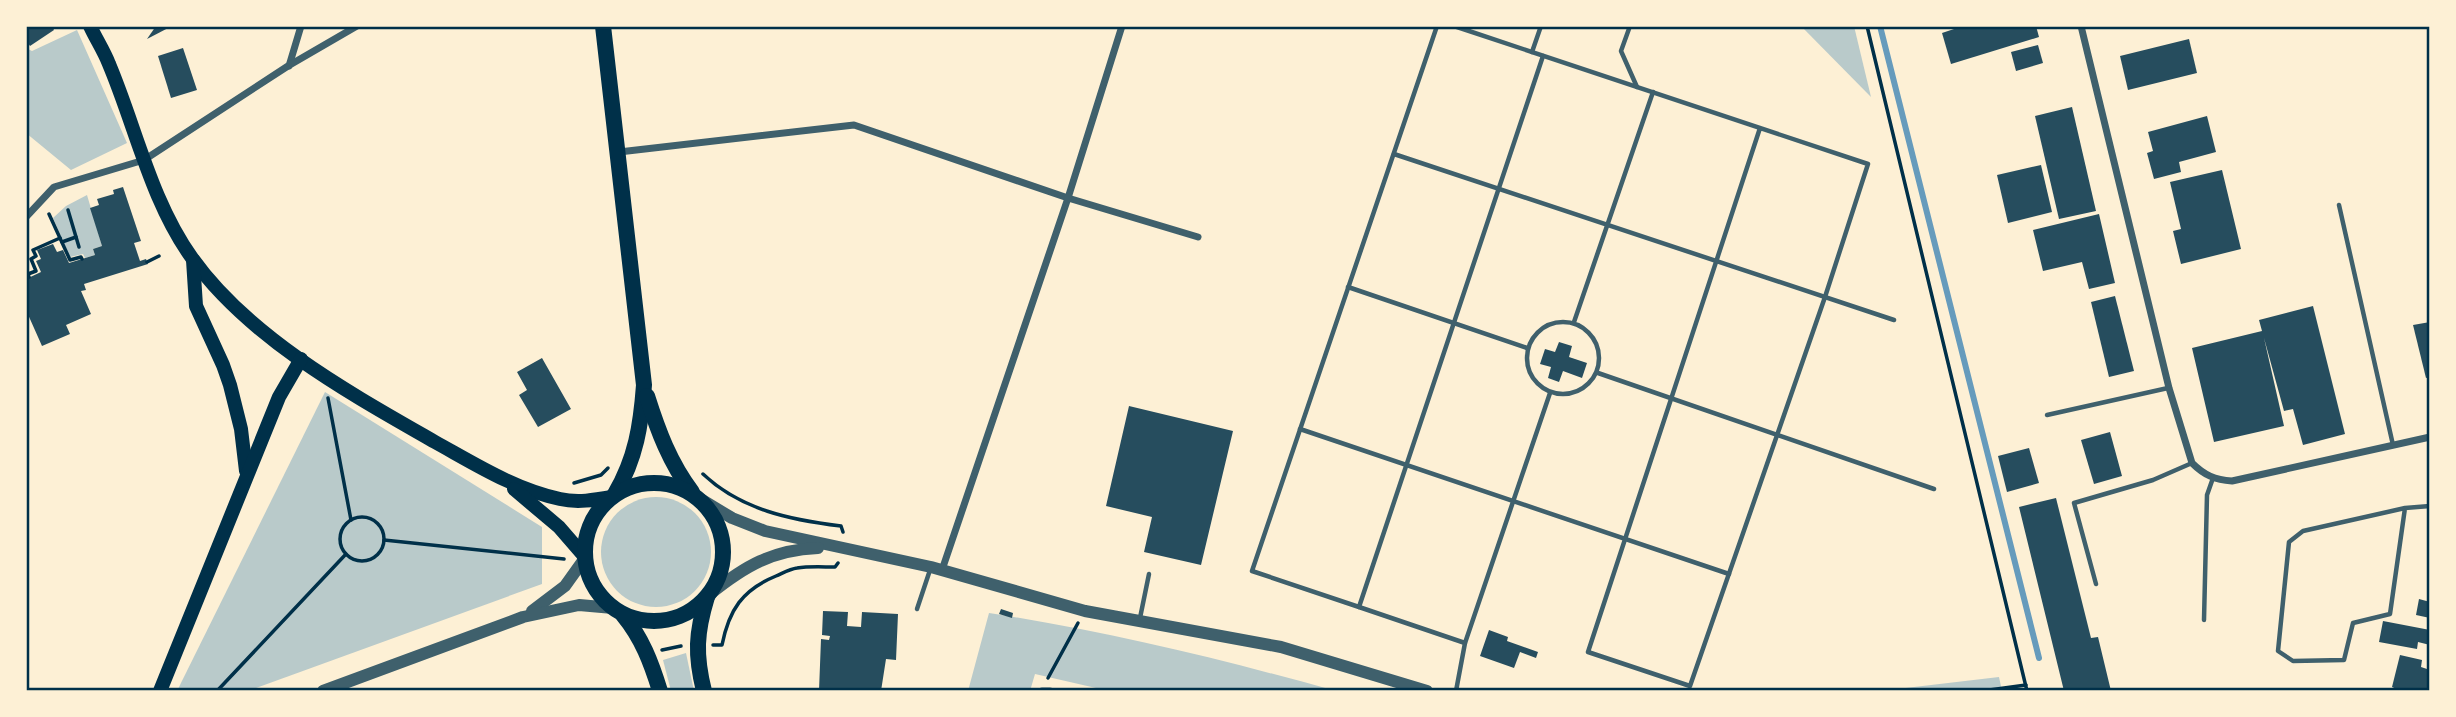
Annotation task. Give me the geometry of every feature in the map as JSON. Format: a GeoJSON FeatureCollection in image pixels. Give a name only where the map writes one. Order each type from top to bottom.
{"type":"FeatureCollection","features":[{"type":"Feature","properties":{"kind":"main road"},"geometry":{"type":"LineString","coordinates":[[90,26],[109,63],[144,160],[177,234],[193,260],[235,307],[302,359],[380,411],[495,476],[523,488],[561,499],[592,500],[614,496]]}},
{"type":"Feature","properties":{"kind":"main road"},"geometry":{"type":"LineString","coordinates":[[603,26],[644,385],[642,423],[637,444],[631,463],[614,496]]}},
{"type":"Feature","properties":{"kind":"main road"},"geometry":{"type":"LineString","coordinates":[[193,260],[196,306],[230,385],[241,429],[246,476]]}},
{"type":"Feature","properties":{"kind":"main road"},"geometry":{"type":"LineString","coordinates":[[160,691],[279,397],[302,359]]}},
{"type":"Feature","properties":{"kind":"main road"},"geometry":{"type":"LineString","coordinates":[[644,385],[662,442],[682,479],[713,516],[722,536],[724,558],[719,578],[701,618],[696,644],[704,691]]}},
{"type":"Feature","properties":{"kind":"main road"},"geometry":{"type":"LineString","coordinates":[[495,476],[544,512],[585,557]]}},
{"type":"Feature","properties":{"kind":"main road"},"geometry":{"type":"LineString","coordinates":[[660,691],[649,657],[634,629],[597,591],[585,557],[586,537],[599,509],[614,496],[638,484],[657,482],[676,486],[695,496]]}},
{"type":"Feature","properties":{"kind":"main road"},"geometry":{"type":"LineString","coordinates":[[617,611],[639,620],[656,622],[674,619],[693,610],[709,596]]}},
{"type":"Feature","properties":{"kind":"street"},"geometry":{"type":"LineString","coordinates":[[288,66],[301,26]]}},
{"type":"Feature","properties":{"kind":"street"},"geometry":{"type":"LineString","coordinates":[[27,215],[54,187],[144,160],[288,66],[357,26]]}},
{"type":"Feature","properties":{"kind":"street"},"geometry":{"type":"LineString","coordinates":[[937,568],[1068,198],[1122,26]]}},
{"type":"Feature","properties":{"kind":"street"},"geometry":{"type":"LineString","coordinates":[[2081,26],[2169,388],[2192,463],[2213,478],[2232,481],[2430,437]]}},
{"type":"Feature","properties":{"kind":"street"},"geometry":{"type":"LineString","coordinates":[[618,152],[854,125],[1068,198],[1198,237]]}},
{"type":"Feature","properties":{"kind":"street"},"geometry":{"type":"LineString","coordinates":[[695,496],[747,525],[782,536],[937,568],[1085,611],[1281,647],[1427,691]]}},
{"type":"Feature","properties":{"kind":"street"},"geometry":{"type":"LineString","coordinates":[[709,596],[736,573],[764,559],[804,549],[850,548]]}},
{"type":"Feature","properties":{"kind":"street"},"geometry":{"type":"LineString","coordinates":[[523,617],[565,586],[585,557]]}},
{"type":"Feature","properties":{"kind":"street"},"geometry":{"type":"LineString","coordinates":[[323,691],[523,617],[579,605],[617,611]]}},
{"type":"Feature","properties":{"kind":"lane"},"geometry":{"type":"LineString","coordinates":[[1437,26],[1252,571],[1465,643]]}},
{"type":"Feature","properties":{"kind":"lane"},"geometry":{"type":"LineString","coordinates":[[1454,26],[1653,93],[1760,128],[1868,164],[1825,297],[1690,686],[1588,652],[1760,128]]}},
{"type":"Feature","properties":{"kind":"lane"},"geometry":{"type":"LineString","coordinates":[[1532,52],[1541,26]]}},
{"type":"Feature","properties":{"kind":"lane"},"geometry":{"type":"LineString","coordinates":[[1630,26],[1622,51],[1637,87]]}},
{"type":"Feature","properties":{"kind":"lane"},"geometry":{"type":"LineString","coordinates":[[1359,607],[1543,56]]}},
{"type":"Feature","properties":{"kind":"lane"},"geometry":{"type":"LineString","coordinates":[[1574,323],[1653,93]]}},
{"type":"Feature","properties":{"kind":"lane"},"geometry":{"type":"LineString","coordinates":[[1394,154],[1894,320]]}},
{"type":"Feature","properties":{"kind":"lane"},"geometry":{"type":"LineString","coordinates":[[2339,205],[2393,445]]}},
{"type":"Feature","properties":{"kind":"lane"},"geometry":{"type":"LineString","coordinates":[[1348,287],[1527,348]]}},
{"type":"Feature","properties":{"kind":"lane"},"geometry":{"type":"LineString","coordinates":[[1555,322],[1574,323],[1592,334],[1600,353],[1598,373],[1587,387],[1568,395],[1550,393],[1533,380],[1526,362],[1527,348],[1539,330],[1555,322]]}},
{"type":"Feature","properties":{"kind":"lane"},"geometry":{"type":"LineString","coordinates":[[1598,373],[1934,489]]}},
{"type":"Feature","properties":{"kind":"lane"},"geometry":{"type":"LineString","coordinates":[[2047,415],[2169,388]]}},
{"type":"Feature","properties":{"kind":"lane"},"geometry":{"type":"LineString","coordinates":[[1456,691],[1465,643],[1550,393]]}},
{"type":"Feature","properties":{"kind":"lane"},"geometry":{"type":"LineString","coordinates":[[1300,429],[1729,574]]}},
{"type":"Feature","properties":{"kind":"lane"},"geometry":{"type":"LineString","coordinates":[[2096,584],[2074,503],[2153,480],[2192,463]]}},
{"type":"Feature","properties":{"kind":"lane"},"geometry":{"type":"LineString","coordinates":[[2204,620],[2207,495],[2213,478]]}},
{"type":"Feature","properties":{"kind":"lane"},"geometry":{"type":"LineString","coordinates":[[2405,508],[2390,614],[2353,623],[2344,660],[2293,661],[2278,651],[2289,542],[2303,531],[2405,508],[2430,506]]}},
{"type":"Feature","properties":{"kind":"lane"},"geometry":{"type":"LineString","coordinates":[[917,609],[937,568]]}},
{"type":"Feature","properties":{"kind":"lane"},"geometry":{"type":"LineString","coordinates":[[1139,622],[1149,574]]}},
{"type":"Feature","properties":{"kind":"path"},"geometry":{"type":"LineString","coordinates":[[1867,26],[2027,691]]}},
{"type":"Feature","properties":{"kind":"path"},"geometry":{"type":"LineString","coordinates":[[68,210],[79,247]]}},
{"type":"Feature","properties":{"kind":"path"},"geometry":{"type":"LineString","coordinates":[[49,214],[70,260],[82,259]]}},
{"type":"Feature","properties":{"kind":"path"},"geometry":{"type":"LineString","coordinates":[[28,274],[36,271],[33,250],[76,237]]}},
{"type":"Feature","properties":{"kind":"path"},"geometry":{"type":"LineString","coordinates":[[28,253],[35,257]]}},
{"type":"Feature","properties":{"kind":"path"},"geometry":{"type":"LineString","coordinates":[[147,261],[159,257]]}},
{"type":"Feature","properties":{"kind":"path"},"geometry":{"type":"LineString","coordinates":[[324,374],[351,520]]}},
{"type":"Feature","properties":{"kind":"path"},"geometry":{"type":"LineString","coordinates":[[566,481],[575,483],[601,475],[616,461]]}},
{"type":"Feature","properties":{"kind":"path"},"geometry":{"type":"LineString","coordinates":[[696,468],[716,486],[744,503],[772,514],[811,523],[841,526],[850,548],[835,567],[796,568],[761,582],[733,609],[726,624],[722,645],[717,645]]}},
{"type":"Feature","properties":{"kind":"path"},"geometry":{"type":"LineString","coordinates":[[363,517],[375,521],[383,531],[381,549],[372,559],[354,559],[341,547],[343,528],[351,520],[363,517]]}},
{"type":"Feature","properties":{"kind":"path"},"geometry":{"type":"LineString","coordinates":[[384,540],[564,559],[562,552]]}},
{"type":"Feature","properties":{"kind":"path"},"geometry":{"type":"LineString","coordinates":[[217,691],[346,554]]}},
{"type":"Feature","properties":{"kind":"path"},"geometry":{"type":"LineString","coordinates":[[1045,690],[1085,611]]}},
{"type":"Feature","properties":{"kind":"path"},"geometry":{"type":"LineString","coordinates":[[660,650],[685,645]]}},
{"type":"Feature","properties":{"kind":"path"},"geometry":{"type":"LineString","coordinates":[[1982,691],[2025,685]]}},
{"type":"Feature","properties":{"kind":"shaded area"},"geometry":{"type":"Polygon","coordinates":[[[1801,26],[1854,26],[1871,97],[1801,26]]]}},
{"type":"Feature","properties":{"kind":"shaded area"},"geometry":{"type":"Polygon","coordinates":[[[77,30],[127,143],[71,170],[26,133],[26,48],[32,51],[77,30]]]}},
{"type":"Feature","properties":{"kind":"shaded area"},"geometry":{"type":"Polygon","coordinates":[[[87,195],[102,246],[93,249],[95,255],[85,258],[83,254],[70,257],[53,218],[66,206],[87,195]]]}},
{"type":"Feature","properties":{"kind":"shaded area"},"geometry":{"type":"Polygon","coordinates":[[[325,392],[542,527],[542,584],[248,691],[177,691],[325,392]]]}},
{"type":"Feature","properties":{"kind":"shaded area"},"geometry":{"type":"Polygon","coordinates":[[[656,497],[677,502],[695,513],[706,531],[711,552],[706,573],[695,591],[677,602],[656,607],[635,602],[617,591],[606,573],[601,552],[606,531],[617,513],[635,502],[656,497]]]}},
{"type":"Feature","properties":{"kind":"shaded area"},"geometry":{"type":"Polygon","coordinates":[[[989,613],[1163,647],[1336,691],[1109,691],[1035,674],[1030,691],[968,691],[989,613]]]}},
{"type":"Feature","properties":{"kind":"shaded area"},"geometry":{"type":"Polygon","coordinates":[[[686,653],[694,691],[671,691],[663,660],[686,653]]]}},
{"type":"Feature","properties":{"kind":"shaded area"},"geometry":{"type":"Polygon","coordinates":[[[1999,677],[2002,691],[1880,691],[1999,677]]]}},
{"type":"Feature","properties":{"kind":"building"},"geometry":{"type":"Polygon","coordinates":[[[28,26],[52,26],[54,30],[30,46],[26,40],[28,26]]]}},
{"type":"Feature","properties":{"kind":"building"},"geometry":{"type":"Polygon","coordinates":[[[156,26],[172,26],[147,39],[156,26]]]}},
{"type":"Feature","properties":{"kind":"building"},"geometry":{"type":"Polygon","coordinates":[[[1963,26],[2036,26],[2039,37],[1951,64],[1942,33],[1963,26]]]}},
{"type":"Feature","properties":{"kind":"building"},"geometry":{"type":"Polygon","coordinates":[[[2189,39],[2197,73],[2128,90],[2120,56],[2189,39]]]}},
{"type":"Feature","properties":{"kind":"building"},"geometry":{"type":"Polygon","coordinates":[[[2038,45],[2043,63],[2016,71],[2011,52],[2038,45]]]}},
{"type":"Feature","properties":{"kind":"building"},"geometry":{"type":"Polygon","coordinates":[[[183,48],[197,90],[171,98],[158,56],[183,48]]]}},
{"type":"Feature","properties":{"kind":"building"},"geometry":{"type":"Polygon","coordinates":[[[2072,107],[2096,211],[2059,219],[2035,116],[2072,107]]]}},
{"type":"Feature","properties":{"kind":"building"},"geometry":{"type":"Polygon","coordinates":[[[2207,116],[2216,152],[2179,162],[2181,172],[2154,179],[2147,153],[2153,151],[2148,132],[2207,116]]]}},
{"type":"Feature","properties":{"kind":"building"},"geometry":{"type":"Polygon","coordinates":[[[2041,165],[2052,212],[2008,223],[1997,175],[2041,165]]]}},
{"type":"Feature","properties":{"kind":"building"},"geometry":{"type":"Polygon","coordinates":[[[2222,170],[2241,249],[2181,264],[2173,231],[2181,229],[2170,182],[2222,170]]]}},
{"type":"Feature","properties":{"kind":"building"},"geometry":{"type":"Polygon","coordinates":[[[123,187],[141,241],[134,243],[140,261],[146,259],[148,264],[84,284],[86,290],[81,291],[91,314],[66,325],[70,334],[42,346],[26,310],[26,279],[41,272],[36,261],[41,259],[37,250],[53,244],[57,252],[63,250],[69,263],[95,255],[93,249],[102,246],[90,208],[99,205],[97,199],[114,194],[113,190],[123,187]]]}},
{"type":"Feature","properties":{"kind":"building"},"geometry":{"type":"Polygon","coordinates":[[[2099,214],[2115,283],[2089,289],[2082,262],[2043,271],[2033,230],[2099,214]]]}},
{"type":"Feature","properties":{"kind":"building"},"geometry":{"type":"Polygon","coordinates":[[[2115,296],[2134,371],[2109,377],[2091,302],[2115,296]]]}},
{"type":"Feature","properties":{"kind":"building"},"geometry":{"type":"Polygon","coordinates":[[[2313,306],[2345,434],[2303,445],[2293,409],[2284,411],[2264,338],[2284,426],[2214,442],[2192,348],[2262,331],[2259,320],[2313,306]]]}},
{"type":"Feature","properties":{"kind":"building"},"geometry":{"type":"Polygon","coordinates":[[[2430,322],[2430,377],[2426,378],[2413,325],[2430,322]]]}},
{"type":"Feature","properties":{"kind":"building"},"geometry":{"type":"Polygon","coordinates":[[[1559,342],[1572,346],[1569,357],[1587,363],[1582,378],[1563,371],[1559,382],[1548,378],[1551,367],[1540,364],[1545,349],[1555,352],[1559,342]]]}},
{"type":"Feature","properties":{"kind":"building"},"geometry":{"type":"Polygon","coordinates":[[[542,358],[571,409],[538,427],[519,395],[527,390],[517,372],[542,358]]]}},
{"type":"Feature","properties":{"kind":"building"},"geometry":{"type":"Polygon","coordinates":[[[1129,406],[1233,431],[1201,565],[1144,552],[1152,517],[1106,506],[1129,406]]]}},
{"type":"Feature","properties":{"kind":"building"},"geometry":{"type":"Polygon","coordinates":[[[2110,432],[2122,476],[2094,484],[2081,440],[2110,432]]]}},
{"type":"Feature","properties":{"kind":"building"},"geometry":{"type":"Polygon","coordinates":[[[2029,448],[2039,483],[2007,492],[1998,456],[2029,448]]]}},
{"type":"Feature","properties":{"kind":"building"},"geometry":{"type":"Polygon","coordinates":[[[2056,498],[2091,638],[2098,637],[2111,691],[2064,691],[2019,507],[2056,498]]]}},
{"type":"Feature","properties":{"kind":"building"},"geometry":{"type":"Polygon","coordinates":[[[2419,599],[2430,602],[2430,618],[2416,615],[2419,599]]]}},
{"type":"Feature","properties":{"kind":"building"},"geometry":{"type":"Polygon","coordinates":[[[1001,609],[1013,613],[1012,618],[999,614],[1001,609]]]}},
{"type":"Feature","properties":{"kind":"building"},"geometry":{"type":"Polygon","coordinates":[[[823,611],[848,612],[847,626],[861,627],[862,612],[898,614],[896,660],[886,659],[881,691],[819,691],[821,639],[829,640],[830,636],[822,635],[823,611]]]}},
{"type":"Feature","properties":{"kind":"building"},"geometry":{"type":"Polygon","coordinates":[[[2383,621],[2430,630],[2430,645],[2418,642],[2417,649],[2379,642],[2383,621]]]}},
{"type":"Feature","properties":{"kind":"building"},"geometry":{"type":"Polygon","coordinates":[[[1489,630],[1508,637],[1507,641],[1538,652],[1536,658],[1520,652],[1514,668],[1480,656],[1489,630]]]}},
{"type":"Feature","properties":{"kind":"building"},"geometry":{"type":"Polygon","coordinates":[[[2400,655],[2422,660],[2421,667],[2430,670],[2430,691],[2401,691],[2392,687],[2400,655]]]}},
{"type":"Feature","properties":{"kind":"waterway"},"geometry":{"type":"LineString","coordinates":[[1880,26],[2039,658]]}}]}
